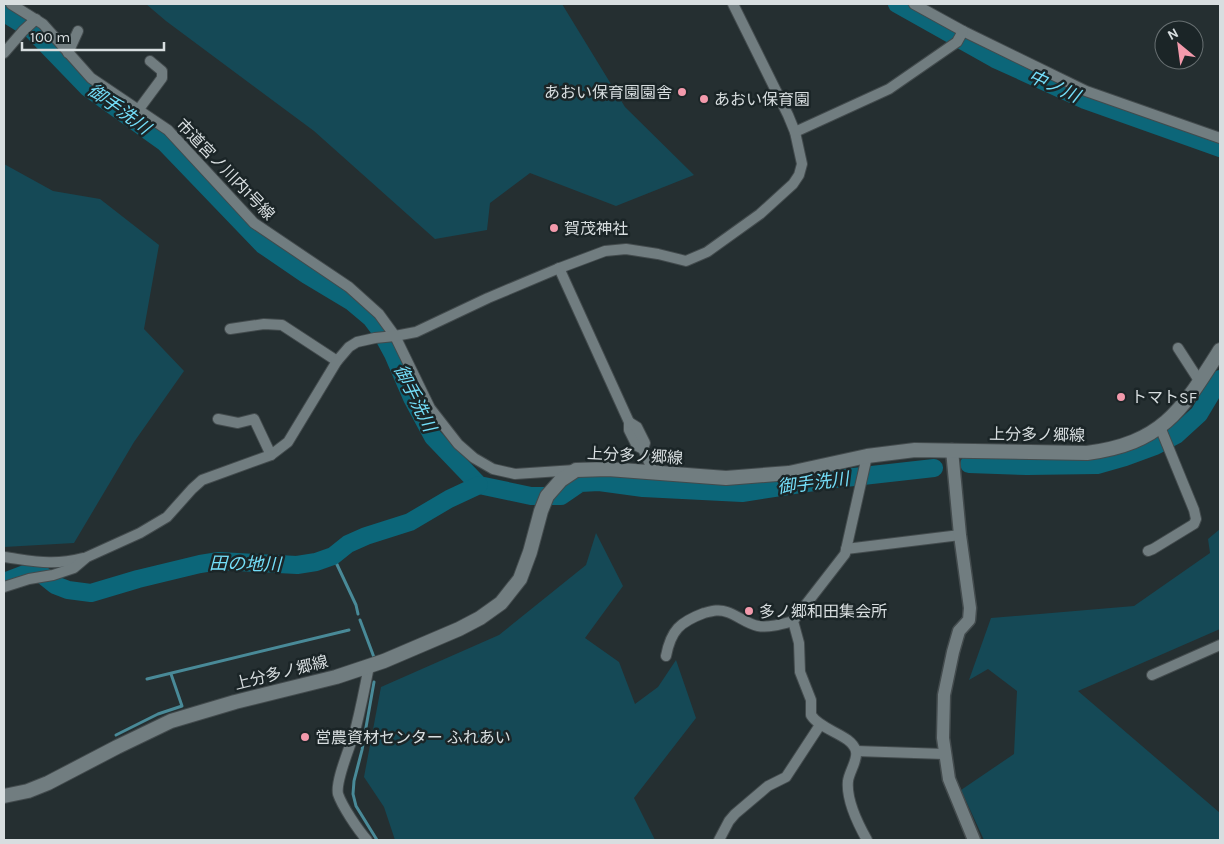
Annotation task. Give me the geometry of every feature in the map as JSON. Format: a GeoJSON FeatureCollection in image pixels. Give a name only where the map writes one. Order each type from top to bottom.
{"type":"FeatureCollection","features":[{"type":"Feature","properties":{"kind":"main road","name":"上分多ノ郷線"},"geometry":{"type":"LineString","coordinates":[[4,796],[28,791],[48,783],[148,732],[194,713],[308,685],[369,666],[403,654],[480,618],[501,603],[520,579],[547,496],[560,480],[576,470],[608,469],[711,477],[746,477],[788,473],[866,461],[915,450],[1087,453],[1124,446],[1162,431],[1200,382],[1220,350]]}},
{"type":"Feature","properties":{"kind":"street","name":"市道宮ノ川内1号線"},"geometry":{"type":"LineString","coordinates":[[11,4],[33,20],[91,78],[168,130],[254,223],[349,287],[379,314],[430,408],[458,444],[474,458],[494,469],[514,474],[576,470]]}},
{"type":"Feature","properties":{"kind":"street"},"geometry":{"type":"LineString","coordinates":[[4,557],[60,563],[87,557],[140,533],[168,516],[202,480],[271,454],[283,447],[288,442],[338,361],[349,347],[357,342],[416,332],[488,298],[559,268],[606,251],[615,249],[658,254],[686,261],[707,252],[760,214],[792,184],[799,175],[802,164],[795,132],[788,115],[733,4]]}},
{"type":"Feature","properties":{"kind":"street"},"geometry":{"type":"LineString","coordinates":[[914,4],[960,36],[1086,91],[1220,138]]}},
{"type":"Feature","properties":{"kind":"street"},"geometry":{"type":"LineString","coordinates":[[4,53],[33,20]]}},
{"type":"Feature","properties":{"kind":"street"},"geometry":{"type":"LineString","coordinates":[[68,53],[78,31]]}},
{"type":"Feature","properties":{"kind":"street"},"geometry":{"type":"LineString","coordinates":[[795,132],[889,89],[960,36]]}},
{"type":"Feature","properties":{"kind":"street"},"geometry":{"type":"LineString","coordinates":[[139,109],[162,78],[162,71],[150,61]]}},
{"type":"Feature","properties":{"kind":"street"},"geometry":{"type":"LineString","coordinates":[[559,268],[629,422],[637,427],[645,443],[643,449],[653,471]]}},
{"type":"Feature","properties":{"kind":"street"},"geometry":{"type":"LineString","coordinates":[[230,329],[264,324],[282,325],[338,361]]}},
{"type":"Feature","properties":{"kind":"street"},"geometry":{"type":"LineString","coordinates":[[1178,348],[1200,382]]}},
{"type":"Feature","properties":{"kind":"street"},"geometry":{"type":"LineString","coordinates":[[218,419],[238,423],[254,419],[271,454]]}},
{"type":"Feature","properties":{"kind":"street"},"geometry":{"type":"LineString","coordinates":[[1148,551],[1194,524],[1196,519],[1162,431]]}},
{"type":"Feature","properties":{"kind":"street"},"geometry":{"type":"LineString","coordinates":[[952,450],[970,616],[957,635],[944,695],[943,738],[949,779],[974,840]]}},
{"type":"Feature","properties":{"kind":"street"},"geometry":{"type":"LineString","coordinates":[[666,656],[669,642],[680,625],[694,617],[710,612],[725,611],[757,626],[793,622],[843,559],[866,461]]}},
{"type":"Feature","properties":{"kind":"street"},"geometry":{"type":"LineString","coordinates":[[846,549],[960,535]]}},
{"type":"Feature","properties":{"kind":"street"},"geometry":{"type":"LineString","coordinates":[[4,587],[74,568],[87,557]]}},
{"type":"Feature","properties":{"kind":"street"},"geometry":{"type":"LineString","coordinates":[[793,622],[799,643],[800,672],[811,700],[811,715],[820,725],[850,742],[856,751],[848,784],[852,807],[867,840]]}},
{"type":"Feature","properties":{"kind":"street"},"geometry":{"type":"LineString","coordinates":[[1152,675],[1220,645]]}},
{"type":"Feature","properties":{"kind":"street"},"geometry":{"type":"LineString","coordinates":[[366,840],[340,798],[338,789],[356,725],[369,666]]}},
{"type":"Feature","properties":{"kind":"street"},"geometry":{"type":"LineString","coordinates":[[719,840],[735,814],[768,786],[786,777],[820,725]]}},
{"type":"Feature","properties":{"kind":"street"},"geometry":{"type":"LineString","coordinates":[[856,751],[944,754]]}},
{"type":"Feature","properties":{"kind":"shaded area"},"geometry":{"type":"Polygon","coordinates":[[[146,4],[562,4],[625,107],[694,175],[616,206],[530,173],[490,203],[487,230],[435,239],[314,131],[166,21],[146,4]]]}},
{"type":"Feature","properties":{"kind":"shaded area"},"geometry":{"type":"Polygon","coordinates":[[[1158,121],[1220,143],[1220,153],[1154,129],[1158,121]]]}},
{"type":"Feature","properties":{"kind":"shaded area"},"geometry":{"type":"Polygon","coordinates":[[[4,164],[53,191],[100,199],[159,245],[144,329],[184,371],[134,442],[74,543],[4,547],[4,164]]]}},
{"type":"Feature","properties":{"kind":"shaded area"},"geometry":{"type":"Polygon","coordinates":[[[1220,529],[1220,629],[1078,691],[1220,813],[1220,840],[984,840],[961,790],[1014,754],[1017,691],[988,669],[969,680],[991,618],[1134,606],[1210,553],[1208,539],[1220,529]]]}},
{"type":"Feature","properties":{"kind":"shaded area"},"geometry":{"type":"Polygon","coordinates":[[[596,533],[623,586],[585,638],[619,662],[635,704],[658,687],[676,660],[696,718],[634,798],[655,840],[395,840],[384,807],[364,777],[381,687],[499,635],[586,565],[596,533]]]}},
{"type":"Feature","properties":{"kind":"waterway","name":"中ノ川"},"geometry":{"type":"LineString","coordinates":[[897,4],[995,59],[1085,100],[1220,148]]}},
{"type":"Feature","properties":{"kind":"waterway","name":"御手洗川"},"geometry":{"type":"LineString","coordinates":[[4,13],[32,30],[88,88],[165,143],[263,245],[307,275],[352,302],[371,318],[393,354],[412,398],[433,437],[479,485],[531,496],[561,496],[580,483],[599,482],[643,488],[742,493],[827,480],[934,468]]}},
{"type":"Feature","properties":{"kind":"waterway","name":"御手洗川"},"geometry":{"type":"LineString","coordinates":[[969,464],[1027,466],[1097,465],[1125,457],[1155,446],[1176,435],[1199,414],[1220,379]]}},
{"type":"Feature","properties":{"kind":"waterway","name":"田の地川"},"geometry":{"type":"LineString","coordinates":[[4,582],[25,574],[40,573],[55,585],[68,590],[91,593],[138,579],[219,561],[297,565],[316,562],[333,556],[348,544],[366,536],[410,522],[449,499],[479,485]]}},
{"type":"Feature","properties":{"kind":"waterway"},"geometry":{"type":"LineString","coordinates":[[333,556],[356,605],[358,614]]}},
{"type":"Feature","properties":{"kind":"waterway"},"geometry":{"type":"LineString","coordinates":[[360,620],[375,660]]}},
{"type":"Feature","properties":{"kind":"waterway"},"geometry":{"type":"LineString","coordinates":[[147,679],[349,630]]}},
{"type":"Feature","properties":{"kind":"waterway"},"geometry":{"type":"LineString","coordinates":[[116,735],[158,714],[182,706],[171,674]]}},
{"type":"Feature","properties":{"kind":"waterway"},"geometry":{"type":"LineString","coordinates":[[374,682],[353,794],[356,806],[377,840]]}},
{"type":"Feature","properties":{"kind":"place","name":"あおい保育園園舎"},"geometry":{"type":"Point","coordinates":[682,92]}},
{"type":"Feature","properties":{"kind":"place","name":"あおい保育園"},"geometry":{"type":"Point","coordinates":[704,99]}},
{"type":"Feature","properties":{"kind":"place","name":"賀茂神社"},"geometry":{"type":"Point","coordinates":[554,228]}},
{"type":"Feature","properties":{"kind":"place","name":"トマトSF"},"geometry":{"type":"Point","coordinates":[1121,397]}},
{"type":"Feature","properties":{"kind":"place","name":"多ノ郷和田集会所"},"geometry":{"type":"Point","coordinates":[749,611]}},
{"type":"Feature","properties":{"kind":"place","name":"営農資材センター ふれあい"},"geometry":{"type":"Point","coordinates":[305,737]}}]}
